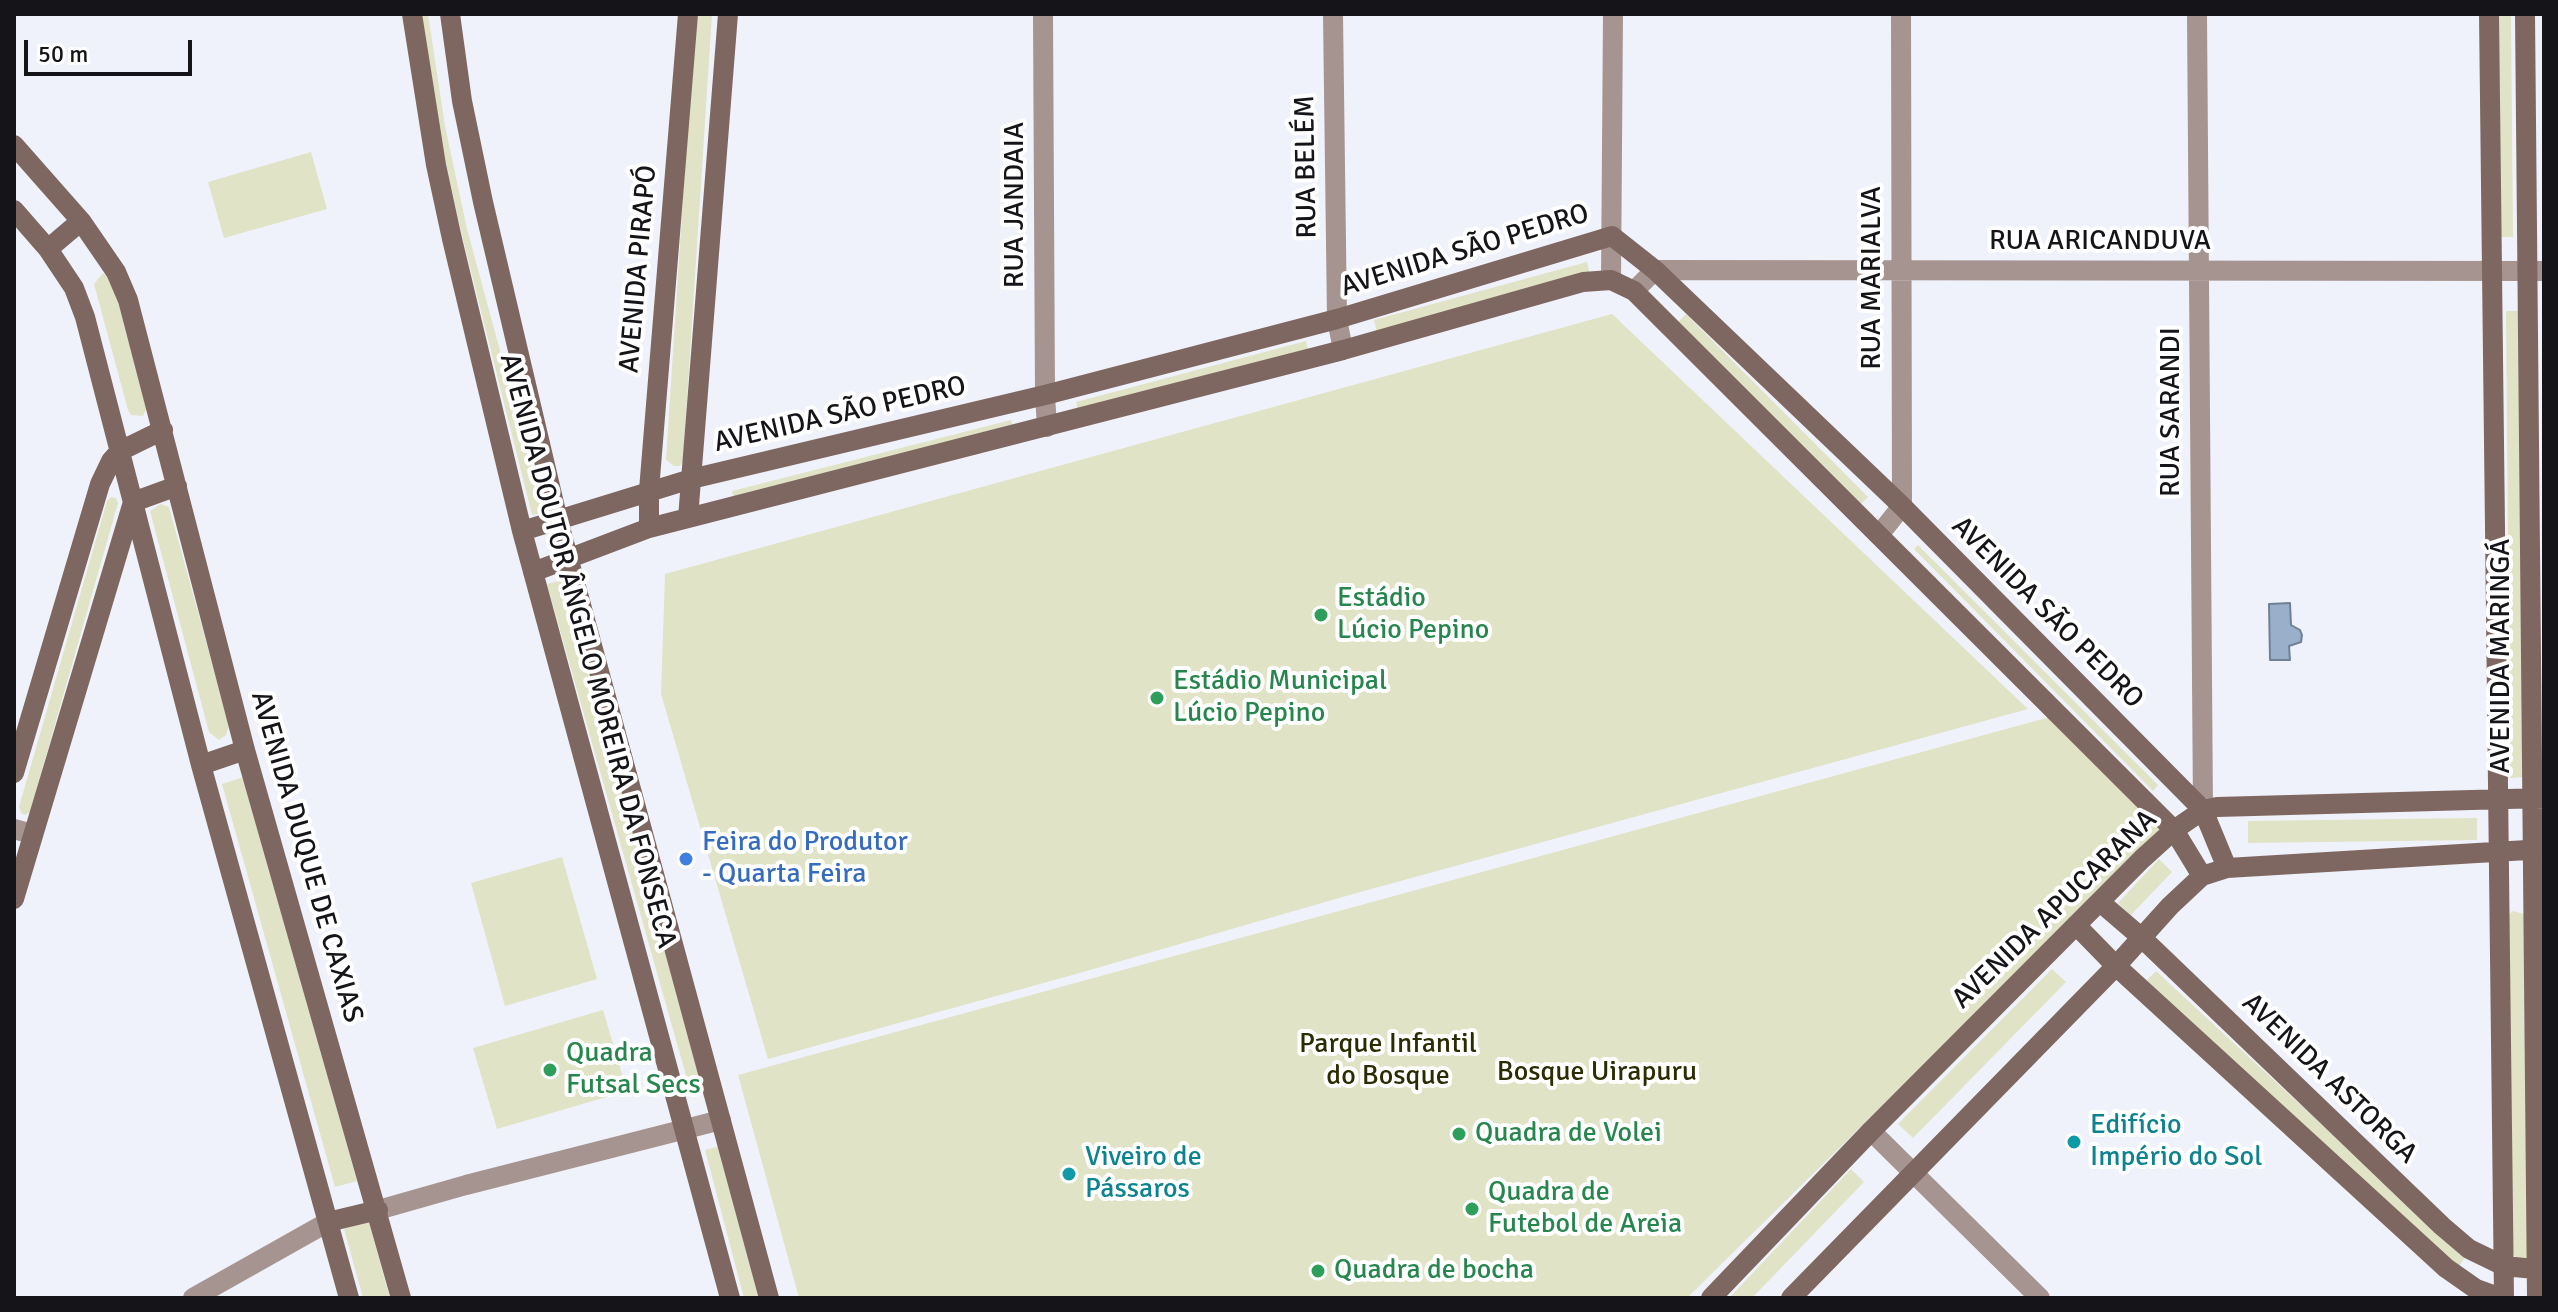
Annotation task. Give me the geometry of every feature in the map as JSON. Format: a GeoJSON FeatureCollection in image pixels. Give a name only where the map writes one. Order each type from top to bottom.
{"type":"FeatureCollection","features":[{"type":"Feature","properties":{"kind":"street","name":"AVENIDA DOUTOR ÂNGELO MOREIRA DA FONSECA"},"geometry":{"type":"LineString","coordinates":[[412,14],[445,210],[522,531],[730,1298]]}},
{"type":"Feature","properties":{"kind":"street","name":"AVENIDA DOUTOR ÂNGELO MOREIRA DA FONSECA"},"geometry":{"type":"LineString","coordinates":[[450,14],[462,101],[477,173],[558,520],[769,1298]]}},
{"type":"Feature","properties":{"kind":"street","name":"AVENIDA PIRAPÓ"},"geometry":{"type":"LineString","coordinates":[[649,528],[649,490],[688,14]]}},
{"type":"Feature","properties":{"kind":"street"},"geometry":{"type":"LineString","coordinates":[[688,518],[728,14]]}},
{"type":"Feature","properties":{"kind":"street","name":"RUA JANDAIA"},"geometry":{"type":"LineString","coordinates":[[1043,14],[1047,427]]}},
{"type":"Feature","properties":{"kind":"street","name":"RUA BELÉM"},"geometry":{"type":"LineString","coordinates":[[1333,14],[1337,319],[1343,350]]}},
{"type":"Feature","properties":{"kind":"street"},"geometry":{"type":"LineString","coordinates":[[1611,280],[1613,14]]}},
{"type":"Feature","properties":{"kind":"street","name":"RUA MARIALVA"},"geometry":{"type":"LineString","coordinates":[[1901,14],[1902,506]]}},
{"type":"Feature","properties":{"kind":"street","name":"RUA SARANDI"},"geometry":{"type":"LineString","coordinates":[[2197,14],[2203,810]]}},
{"type":"Feature","properties":{"kind":"street","name":"AVENIDA MARINGÁ"},"geometry":{"type":"LineString","coordinates":[[2489,14],[2502,1298]]}},
{"type":"Feature","properties":{"kind":"street","name":"AVENIDA MARINGÁ"},"geometry":{"type":"LineString","coordinates":[[2525,14],[2536,271],[2537,1298]]}},
{"type":"Feature","properties":{"kind":"street","name":"AVENIDA DUQUE DE CAXIAS"},"geometry":{"type":"LineString","coordinates":[[14,145],[81,221],[116,272],[128,300],[245,750],[401,1298]]}},
{"type":"Feature","properties":{"kind":"street"},"geometry":{"type":"LineString","coordinates":[[14,210],[48,249],[74,288],[85,317],[201,765],[349,1298]]}},
{"type":"Feature","properties":{"kind":"street"},"geometry":{"type":"LineString","coordinates":[[48,249],[81,221]]}},
{"type":"Feature","properties":{"kind":"street","name":"AVENIDA SÃO PEDRO"},"geometry":{"type":"LineString","coordinates":[[522,531],[691,479],[1045,395],[1337,319],[1612,236],[1655,270],[1902,506],[2203,810],[2227,868]]}},
{"type":"Feature","properties":{"kind":"street"},"geometry":{"type":"LineString","coordinates":[[1634,291],[1655,270]]}},
{"type":"Feature","properties":{"kind":"street","name":"RUA ARICANDUVA"},"geometry":{"type":"LineString","coordinates":[[1655,270],[2536,271]]}},
{"type":"Feature","properties":{"kind":"street"},"geometry":{"type":"LineString","coordinates":[[533,572],[649,528],[1343,350],[1583,282],[1611,280],[1634,291],[2174,830],[2202,876]]}},
{"type":"Feature","properties":{"kind":"street"},"geometry":{"type":"LineString","coordinates":[[1664,321],[1670,304],[1684,297]]}},
{"type":"Feature","properties":{"kind":"street"},"geometry":{"type":"LineString","coordinates":[[14,773],[100,484],[111,461],[120,451],[163,430]]}},
{"type":"Feature","properties":{"kind":"street"},"geometry":{"type":"LineString","coordinates":[[133,502],[177,486]]}},
{"type":"Feature","properties":{"kind":"street"},"geometry":{"type":"LineString","coordinates":[[14,899],[23,832],[133,502]]}},
{"type":"Feature","properties":{"kind":"street"},"geometry":{"type":"LineString","coordinates":[[1879,535],[1902,506]]}},
{"type":"Feature","properties":{"kind":"street"},"geometry":{"type":"LineString","coordinates":[[201,765],[245,750]]}},
{"type":"Feature","properties":{"kind":"street","name":"AVENIDA APUCARANA"},"geometry":{"type":"LineString","coordinates":[[1711,1298],[1871,1131],[2076,925],[2174,830],[2203,810],[2217,807],[2538,798]]}},
{"type":"Feature","properties":{"kind":"street"},"geometry":{"type":"LineString","coordinates":[[1791,1298],[2202,876],[2227,868],[2538,849]]}},
{"type":"Feature","properties":{"kind":"street","name":"AVENIDA ASTORGA"},"geometry":{"type":"LineString","coordinates":[[2100,902],[2142,938],[2469,1249],[2504,1266],[2535,1269]]}},
{"type":"Feature","properties":{"kind":"street","name":"AVENIDA ASTORGA"},"geometry":{"type":"LineString","coordinates":[[2076,925],[2116,966],[2446,1268],[2476,1289],[2502,1298]]}},
{"type":"Feature","properties":{"kind":"street"},"geometry":{"type":"LineString","coordinates":[[193,1298],[328,1222],[721,1120]]}},
{"type":"Feature","properties":{"kind":"street"},"geometry":{"type":"LineString","coordinates":[[1871,1131],[2040,1298]]}},
{"type":"Feature","properties":{"kind":"green space"},"geometry":{"type":"Polygon","coordinates":[[[420,14],[428,14],[445,126],[467,229],[544,513],[532,515],[461,231],[438,127],[420,14]]]}},
{"type":"Feature","properties":{"kind":"green space"},"geometry":{"type":"Polygon","coordinates":[[[695,14],[712,14],[683,461],[680,466],[674,466],[666,460],[695,14]]]}},
{"type":"Feature","properties":{"kind":"green space"},"geometry":{"type":"Polygon","coordinates":[[[2494,14],[2511,14],[2513,237],[2496,237],[2494,14]]]}},
{"type":"Feature","properties":{"kind":"green space"},"geometry":{"type":"Polygon","coordinates":[[[311,152],[327,209],[224,238],[208,182],[311,152]]]}},
{"type":"Feature","properties":{"kind":"green space"},"geometry":{"type":"Polygon","coordinates":[[[1587,262],[1590,275],[1377,333],[1374,320],[1587,262]]]}},
{"type":"Feature","properties":{"kind":"green space"},"geometry":{"type":"Polygon","coordinates":[[[103,273],[113,278],[148,405],[143,416],[131,415],[128,410],[94,284],[103,273]]]}},
{"type":"Feature","properties":{"kind":"green space"},"geometry":{"type":"Polygon","coordinates":[[[2506,311],[2522,311],[2525,777],[2510,778],[2506,311]]]}},
{"type":"Feature","properties":{"kind":"green space","name":"Estádio Lúcio Pepino"},"geometry":{"type":"Polygon","coordinates":[[[1612,314],[2028,709],[1353,894],[768,1059],[661,694],[665,574],[1612,314]]]}},
{"type":"Feature","properties":{"kind":"green space"},"geometry":{"type":"Polygon","coordinates":[[[1686,314],[1868,497],[1856,509],[1674,326],[1686,314]]]}},
{"type":"Feature","properties":{"kind":"green space"},"geometry":{"type":"Polygon","coordinates":[[[1306,341],[1309,353],[1079,414],[1076,402],[1306,341]]]}},
{"type":"Feature","properties":{"kind":"green space"},"geometry":{"type":"Polygon","coordinates":[[[1011,420],[1014,431],[735,502],[732,491],[1011,420]]]}},
{"type":"Feature","properties":{"kind":"green space"},"geometry":{"type":"Polygon","coordinates":[[[111,497],[116,498],[118,503],[30,812],[25,815],[19,807],[107,501],[111,497]]]}},
{"type":"Feature","properties":{"kind":"green space"},"geometry":{"type":"Polygon","coordinates":[[[161,504],[169,507],[229,725],[226,735],[219,740],[209,732],[150,511],[161,504]]]}},
{"type":"Feature","properties":{"kind":"green space"},"geometry":{"type":"Polygon","coordinates":[[[1918,545],[2158,785],[2153,791],[1914,549],[1918,545]]]}},
{"type":"Feature","properties":{"kind":"green space"},"geometry":{"type":"Polygon","coordinates":[[[562,580],[703,1088],[691,1093],[547,584],[562,580]]]}},
{"type":"Feature","properties":{"kind":"green space","name":"Bosque Uirapuru"},"geometry":{"type":"Polygon","coordinates":[[[2050,717],[2163,829],[1687,1298],[799,1298],[738,1075],[2050,717]]]}},
{"type":"Feature","properties":{"kind":"green space"},"geometry":{"type":"Polygon","coordinates":[[[244,777],[357,1181],[335,1187],[222,784],[244,777]]]}},
{"type":"Feature","properties":{"kind":"green space"},"geometry":{"type":"Polygon","coordinates":[[[2477,818],[2477,840],[2248,843],[2248,821],[2477,818]]]}},
{"type":"Feature","properties":{"kind":"green space"},"geometry":{"type":"Polygon","coordinates":[[[562,857],[597,979],[505,1006],[471,883],[562,857]]]}},
{"type":"Feature","properties":{"kind":"green space"},"geometry":{"type":"Polygon","coordinates":[[[2159,859],[2172,872],[2130,916],[2118,903],[2159,859]]]}},
{"type":"Feature","properties":{"kind":"green space"},"geometry":{"type":"Polygon","coordinates":[[[2513,911],[2524,914],[2528,1258],[2517,1261],[2513,1253],[2508,915],[2513,911]]]}},
{"type":"Feature","properties":{"kind":"green space"},"geometry":{"type":"Polygon","coordinates":[[[2052,969],[2066,982],[1913,1138],[1898,1124],[2052,969]]]}},
{"type":"Feature","properties":{"kind":"green space"},"geometry":{"type":"Polygon","coordinates":[[[2156,971],[2465,1257],[2457,1270],[2143,984],[2156,971]]]}},
{"type":"Feature","properties":{"kind":"green space","name":"Quadra Futsal Secs"},"geometry":{"type":"Polygon","coordinates":[[[603,1010],[627,1091],[497,1129],[473,1048],[603,1010]]]}},
{"type":"Feature","properties":{"kind":"green space"},"geometry":{"type":"Polygon","coordinates":[[[720,1146],[759,1298],[744,1298],[705,1150],[720,1146]]]}},
{"type":"Feature","properties":{"kind":"green space"},"geometry":{"type":"Polygon","coordinates":[[[1851,1169],[1864,1182],[1752,1298],[1729,1298],[1851,1169]]]}},
{"type":"Feature","properties":{"kind":"green space"},"geometry":{"type":"Polygon","coordinates":[[[369,1222],[390,1298],[363,1298],[344,1229],[369,1222]]]}},
{"type":"Feature","properties":{"kind":"water"},"geometry":{"type":"Polygon","coordinates":[[[2290,603],[2291,625],[2300,630],[2301,642],[2289,646],[2290,660],[2270,660],[2269,604],[2290,603]]]}},
{"type":"Feature","properties":{"kind":"place","name":"Estádio Lúcio Pepino"},"geometry":{"type":"Point","coordinates":[1321,615]}},
{"type":"Feature","properties":{"kind":"place","name":"Estádio Municipal Lúcio Pepino"},"geometry":{"type":"Point","coordinates":[1157,698]}},
{"type":"Feature","properties":{"kind":"place","name":"Feira do Produtor - Quarta Feira"},"geometry":{"type":"Point","coordinates":[686,859]}},
{"type":"Feature","properties":{"kind":"place","name":"Quadra Futsal Secs"},"geometry":{"type":"Point","coordinates":[550,1070]}},
{"type":"Feature","properties":{"kind":"place","name":"Quadra de Volei"},"geometry":{"type":"Point","coordinates":[1459,1134]}},
{"type":"Feature","properties":{"kind":"place","name":"Edifício Império do Sol"},"geometry":{"type":"Point","coordinates":[2074,1142]}},
{"type":"Feature","properties":{"kind":"place","name":"Viveiro de Pássaros"},"geometry":{"type":"Point","coordinates":[1069,1174]}},
{"type":"Feature","properties":{"kind":"place","name":"Quadra de Futebol de Areia"},"geometry":{"type":"Point","coordinates":[1472,1209]}},
{"type":"Feature","properties":{"kind":"place","name":"Quadra de bocha"},"geometry":{"type":"Point","coordinates":[1318,1271]}},
{"type":"Feature","properties":{"kind":"park label","name":"Parque Infantil do Bosque"},"geometry":{"type":"Point","coordinates":[1388,1061]}}]}
